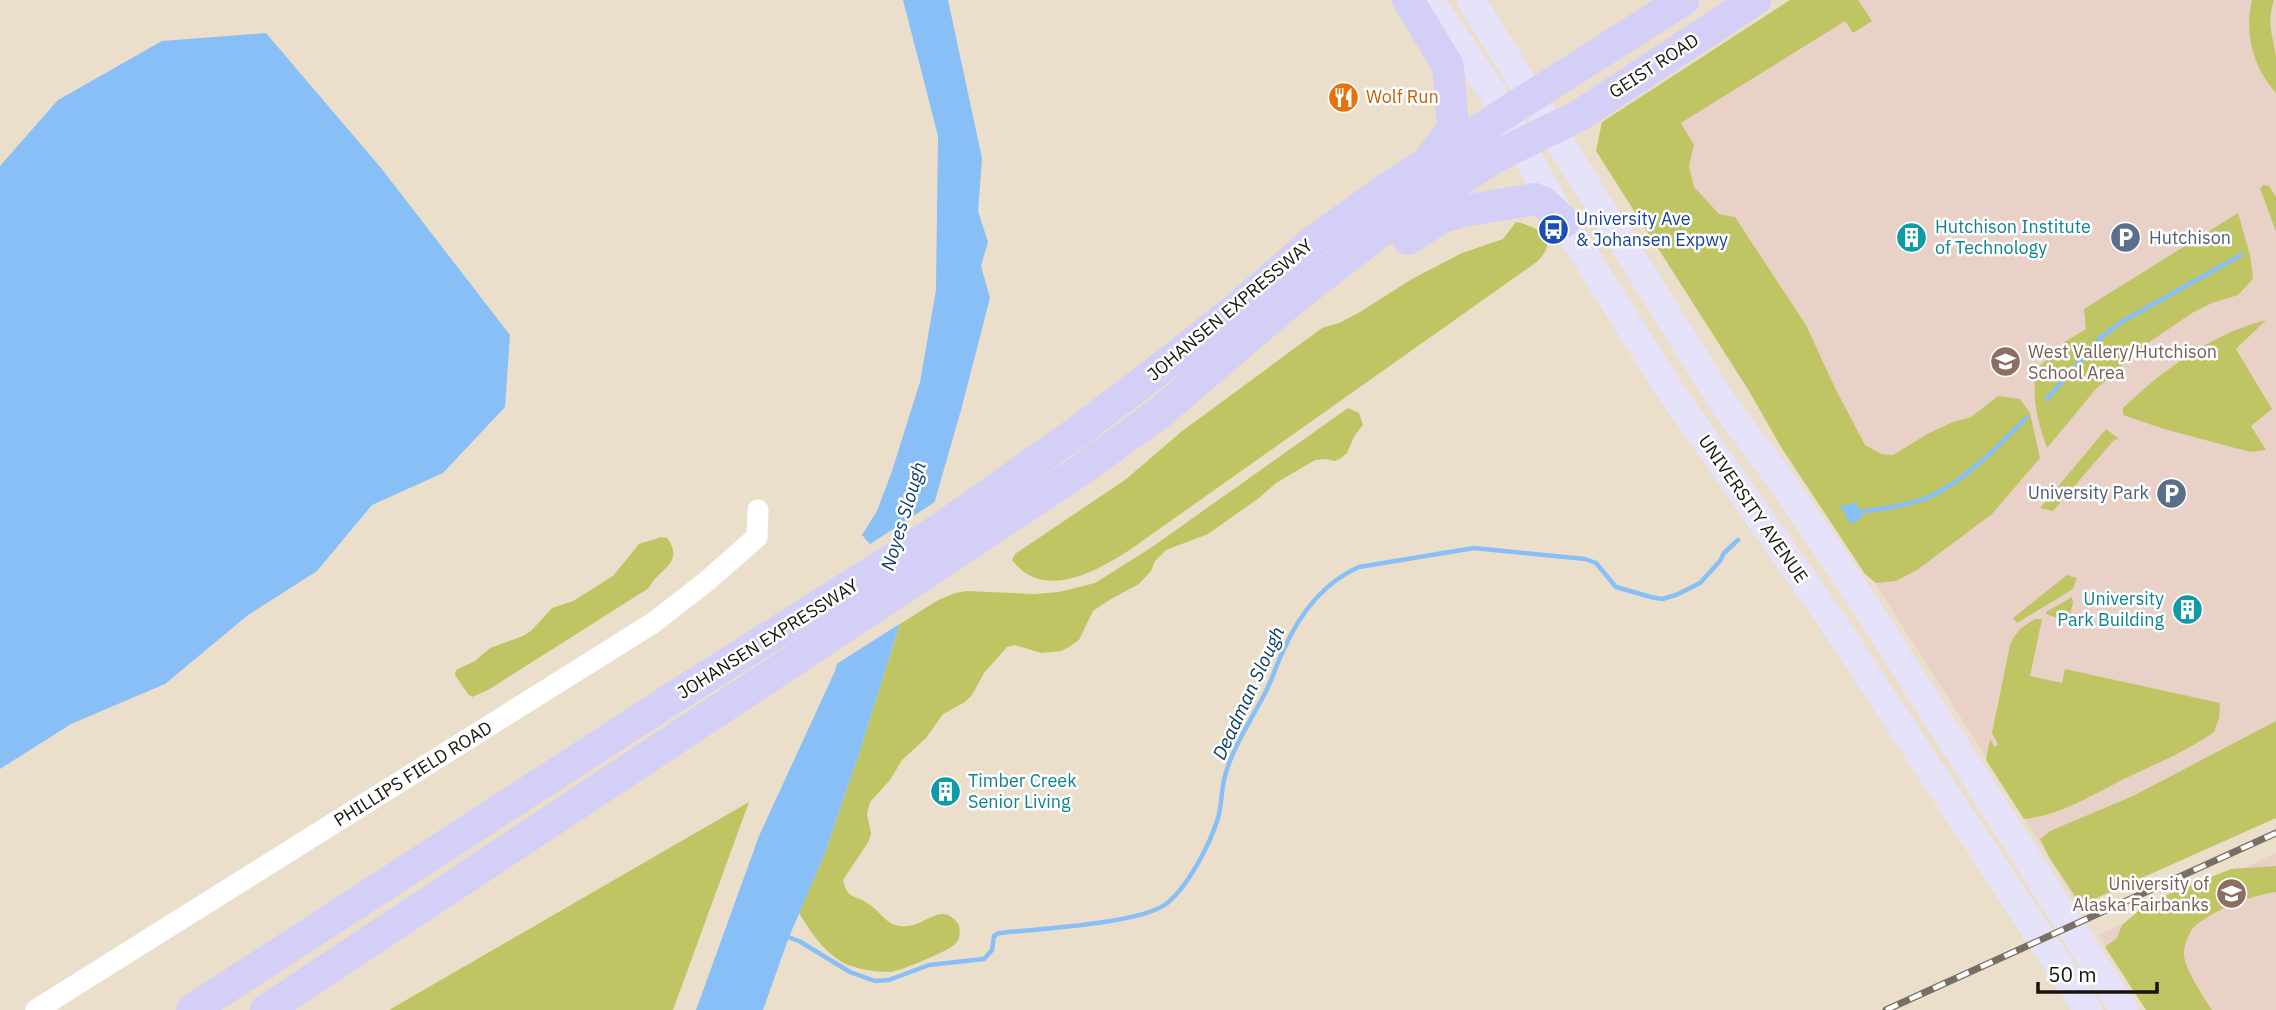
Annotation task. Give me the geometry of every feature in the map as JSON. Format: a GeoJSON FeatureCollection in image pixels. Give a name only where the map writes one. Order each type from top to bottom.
{"type":"FeatureCollection","features":[{"type":"Feature","properties":{"kind":"highway"},"geometry":{"type":"LineString","coordinates":[[1408,0],[1448,66],[1454,128],[1424,167]]}},
{"type":"Feature","properties":{"kind":"highway"},"geometry":{"type":"LineString","coordinates":[[1532,97],[1683,0]]}},
{"type":"Feature","properties":{"kind":"highway","name":"GEIST ROAD"},"geometry":{"type":"LineString","coordinates":[[1552,129],[1580,115],[1755,0]]}},
{"type":"Feature","properties":{"kind":"highway","name":"JOHANSEN EXPRESSWAY"},"geometry":{"type":"LineString","coordinates":[[192,1010],[937,531],[1151,376],[1236,309],[1314,241],[1391,186],[1532,97]]}},
{"type":"Feature","properties":{"kind":"highway","name":"JOHANSEN EXPRESSWAY"},"geometry":{"type":"LineString","coordinates":[[266,1010],[1078,472],[1162,411],[1292,300],[1378,233],[1495,158],[1552,129]]}},
{"type":"Feature","properties":{"kind":"highway"},"geometry":{"type":"LineString","coordinates":[[1162,411],[1200,398],[1227,380],[1308,313],[1433,221],[1463,211],[1535,199],[1544,202],[1564,222]]}},
{"type":"Feature","properties":{"kind":"main road","name":"UNIVERSITY AVENUE"},"geometry":{"type":"LineString","coordinates":[[1430,0],[1492,92],[1564,222],[1668,389],[1830,618],[2088,1010]]}},
{"type":"Feature","properties":{"kind":"main road"},"geometry":{"type":"LineString","coordinates":[[1471,0],[1723,402],[1782,482],[1860,597],[2124,1010]]}},
{"type":"Feature","properties":{"kind":"street","name":"PHILLIPS FIELD ROAD"},"geometry":{"type":"LineString","coordinates":[[36,1010],[653,623],[757,537],[758,510]]}},
{"type":"Feature","properties":{"kind":"shaded area","name":"West Vallery/Hutchison School Area"},"geometry":{"type":"Polygon","coordinates":[[[1801,0],[2276,0],[2276,817],[2079,906],[1599,151],[1801,0]]]}},
{"type":"Feature","properties":{"kind":"shaded area","name":"University of Alaska Fairbanks"},"geometry":{"type":"Polygon","coordinates":[[[2276,853],[2276,1010],[2148,1010],[2099,935],[2276,853]]]}},
{"type":"Feature","properties":{"kind":"green space"},"geometry":{"type":"Polygon","coordinates":[[[1790,0],[1858,0],[1872,21],[1853,33],[1845,21],[1681,123],[1694,145],[1689,166],[1694,187],[1719,214],[1735,217],[1806,325],[1865,445],[1881,454],[1893,455],[1929,433],[1971,417],[1998,396],[2020,399],[2030,413],[2040,458],[1992,514],[1917,570],[1896,581],[1876,583],[1865,574],[1781,447],[1749,391],[1596,151],[1602,122],[1790,0]]]}},
{"type":"Feature","properties":{"kind":"green space"},"geometry":{"type":"Polygon","coordinates":[[[2252,0],[2274,0],[2270,23],[2276,57],[2276,93],[2261,72],[2252,50],[2249,25],[2252,0]]]}},
{"type":"Feature","properties":{"kind":"green space"},"geometry":{"type":"Polygon","coordinates":[[[2263,185],[2269,186],[2276,197],[2276,232],[2260,188],[2263,185]]]}},
{"type":"Feature","properties":{"kind":"green space"},"geometry":{"type":"Polygon","coordinates":[[[2238,213],[2250,255],[2253,279],[2238,295],[2192,313],[2148,343],[2095,390],[2047,448],[2036,409],[2036,370],[2066,341],[2086,329],[2084,309],[2238,213]]]}},
{"type":"Feature","properties":{"kind":"green space"},"geometry":{"type":"Polygon","coordinates":[[[1516,222],[1541,232],[1544,236],[1547,248],[1538,261],[1131,549],[1087,573],[1055,581],[1039,579],[1025,572],[1012,560],[1015,554],[1125,480],[1181,432],[1322,328],[1360,312],[1412,279],[1462,253],[1503,239],[1516,222]]]}},
{"type":"Feature","properties":{"kind":"green space"},"geometry":{"type":"Polygon","coordinates":[[[2266,320],[2236,349],[2272,409],[2251,426],[2266,450],[2250,452],[2123,415],[2123,408],[2138,394],[2189,355],[2226,334],[2266,320]]]}},
{"type":"Feature","properties":{"kind":"green space"},"geometry":{"type":"Polygon","coordinates":[[[1348,408],[1359,413],[1363,425],[1347,453],[1341,458],[1335,461],[1315,460],[1276,483],[1208,534],[1166,550],[1139,584],[1093,611],[1079,640],[1069,647],[1061,651],[1041,653],[1015,645],[1007,647],[984,673],[972,695],[943,714],[926,738],[902,760],[890,780],[870,802],[867,814],[871,833],[869,841],[843,880],[847,891],[869,904],[895,925],[909,926],[945,914],[952,917],[959,925],[956,943],[933,956],[890,972],[853,967],[829,952],[812,934],[799,913],[825,853],[900,624],[938,600],[955,593],[967,591],[1034,594],[1059,592],[1095,583],[1152,547],[1348,408]]]}},
{"type":"Feature","properties":{"kind":"green space"},"geometry":{"type":"Polygon","coordinates":[[[2106,429],[2119,439],[2114,440],[2053,511],[2040,508],[2106,429]]]}},
{"type":"Feature","properties":{"kind":"green space"},"geometry":{"type":"Polygon","coordinates":[[[661,537],[667,538],[672,547],[672,560],[649,588],[488,690],[472,697],[468,694],[455,675],[456,670],[475,661],[490,648],[531,631],[552,608],[573,601],[613,576],[639,544],[661,537]]]}},
{"type":"Feature","properties":{"kind":"green space"},"geometry":{"type":"Polygon","coordinates":[[[2067,575],[2077,578],[2073,589],[2017,623],[2013,618],[2067,575]]]}},
{"type":"Feature","properties":{"kind":"green space"},"geometry":{"type":"Polygon","coordinates":[[[2072,597],[2068,622],[2046,614],[2046,612],[2072,597]]]}},
{"type":"Feature","properties":{"kind":"green space"},"geometry":{"type":"Polygon","coordinates":[[[2035,619],[2042,619],[2030,676],[2062,683],[2065,669],[2220,703],[2214,732],[2182,752],[2075,804],[2050,814],[2024,819],[1986,760],[1990,739],[1995,747],[1998,744],[1992,733],[2010,645],[2020,629],[2035,619]]]}},
{"type":"Feature","properties":{"kind":"green space"},"geometry":{"type":"Polygon","coordinates":[[[2276,721],[2276,818],[2081,905],[2040,839],[2050,831],[2133,796],[2276,721]]]}},
{"type":"Feature","properties":{"kind":"green space"},"geometry":{"type":"Polygon","coordinates":[[[749,802],[673,1010],[389,1010],[749,802]]]}},
{"type":"Feature","properties":{"kind":"green space"},"geometry":{"type":"Polygon","coordinates":[[[2276,866],[2276,892],[2256,896],[2223,909],[2195,926],[2188,937],[2184,951],[2186,965],[2212,1010],[2146,1010],[2105,947],[2117,938],[2122,925],[2149,902],[2231,869],[2276,866]]]}},
{"type":"Feature","properties":{"kind":"water","name":"Noyes Slough"},"geometry":{"type":"Polygon","coordinates":[[[903,0],[948,0],[982,158],[978,211],[988,242],[981,266],[990,298],[897,633],[858,757],[825,853],[789,937],[763,1010],[696,1010],[759,836],[835,671],[869,543],[862,535],[877,511],[920,382],[936,290],[938,136],[903,0]]]}},
{"type":"Feature","properties":{"kind":"water"},"geometry":{"type":"Polygon","coordinates":[[[266,33],[381,168],[510,335],[505,407],[443,473],[372,505],[317,571],[248,615],[165,684],[71,724],[0,769],[0,166],[58,100],[162,41],[266,33]]]}},
{"type":"Feature","properties":{"kind":"water"},"geometry":{"type":"Polygon","coordinates":[[[1856,503],[1862,513],[1860,520],[1850,524],[1841,507],[1842,504],[1846,506],[1856,503]]]}},
{"type":"Feature","properties":{"kind":"pier"},"geometry":{"type":"Polygon","coordinates":[[[938,500],[904,621],[832,667],[864,548],[938,500]]]}},
{"type":"Feature","properties":{"kind":"waterway","name":"Deadman Slough"},"geometry":{"type":"LineString","coordinates":[[2047,399],[2100,338],[2123,321],[2241,255]]}},
{"type":"Feature","properties":{"kind":"waterway","name":"Deadman Slough"},"geometry":{"type":"LineString","coordinates":[[1856,513],[1906,504],[1948,487],[1994,450],[2026,418]]}},
{"type":"Feature","properties":{"kind":"waterway","name":"Deadman Slough"},"geometry":{"type":"LineString","coordinates":[[785,936],[799,941],[850,972],[875,981],[889,980],[929,965],[984,959],[992,950],[994,936],[999,933],[1111,921],[1153,911],[1166,904],[1190,876],[1210,840],[1218,818],[1228,766],[1267,690],[1296,625],[1323,591],[1359,567],[1474,548],[1585,559],[1596,563],[1616,587],[1662,599],[1700,583],[1738,540]]}},
{"type":"Feature","properties":{"kind":"railway"},"geometry":{"type":"LineString","coordinates":[[1886,1010],[2276,833]]}},
{"type":"Feature","properties":{"kind":"place","name":"Wolf Run"},"geometry":{"type":"Point","coordinates":[1343,97]}},
{"type":"Feature","properties":{"kind":"place","name":"University Ave & Johansen Expwy"},"geometry":{"type":"Point","coordinates":[1553,229]}},
{"type":"Feature","properties":{"kind":"place","name":"Hutchison Institute of Technology"},"geometry":{"type":"Point","coordinates":[1912,237]}},
{"type":"Feature","properties":{"kind":"place","name":"Hutchison"},"geometry":{"type":"Point","coordinates":[2126,238]}},
{"type":"Feature","properties":{"kind":"place","name":"West Vallery/Hutchison School Area"},"geometry":{"type":"Point","coordinates":[2005,362]}},
{"type":"Feature","properties":{"kind":"place","name":"University Park"},"geometry":{"type":"Point","coordinates":[2172,493]}},
{"type":"Feature","properties":{"kind":"place","name":"University Park Building"},"geometry":{"type":"Point","coordinates":[2187,609]}},
{"type":"Feature","properties":{"kind":"place","name":"Timber Creek Senior Living"},"geometry":{"type":"Point","coordinates":[945,791]}},
{"type":"Feature","properties":{"kind":"place","name":"University of Alaska Fairbanks"},"geometry":{"type":"Point","coordinates":[2232,894]}}]}
